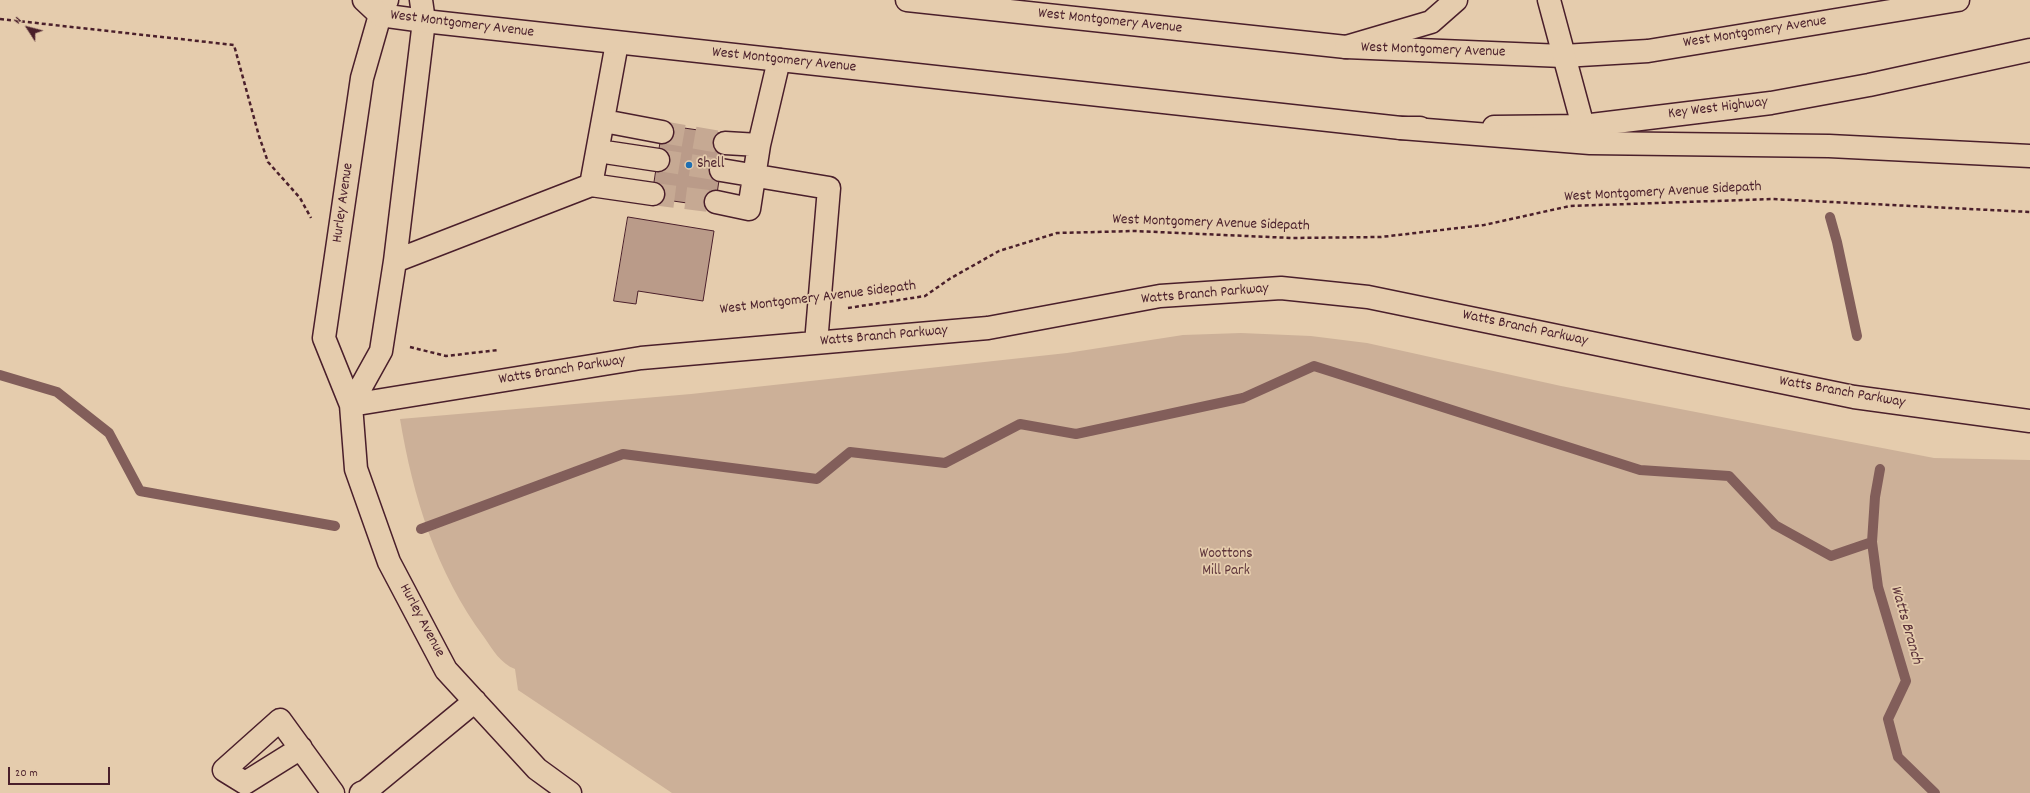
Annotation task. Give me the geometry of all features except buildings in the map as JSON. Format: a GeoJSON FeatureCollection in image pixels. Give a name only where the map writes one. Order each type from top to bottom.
{"type":"FeatureCollection","features":[{"type":"Feature","properties":{"kind":"main road","name":"West Montgomery Avenue"},"geometry":{"type":"LineString","coordinates":[[364,0],[424,21],[1401,128]]}},
{"type":"Feature","properties":{"kind":"main road"},"geometry":{"type":"LineString","coordinates":[[351,405],[381,351],[395,262],[424,21],[421,0]]}},
{"type":"Feature","properties":{"kind":"main road","name":"West Montgomery Avenue"},"geometry":{"type":"LineString","coordinates":[[907,0],[1346,47],[1562,56],[1648,51],[1958,0]]}},
{"type":"Feature","properties":{"kind":"main road"},"geometry":{"type":"LineString","coordinates":[[1346,47],[1431,22],[1456,0]]}},
{"type":"Feature","properties":{"kind":"main road"},"geometry":{"type":"LineString","coordinates":[[1549,0],[1562,56],[1583,126]]}},
{"type":"Feature","properties":{"kind":"main road","name":"Hurley Avenue"},"geometry":{"type":"LineString","coordinates":[[384,7],[362,78],[324,338],[351,405],[356,469],[389,562],[446,670],[537,769],[570,793]]}},
{"type":"Feature","properties":{"kind":"main road"},"geometry":{"type":"LineString","coordinates":[[591,185],[604,121],[617,43]]}},
{"type":"Feature","properties":{"kind":"main road","name":"Key West Highway"},"geometry":{"type":"LineString","coordinates":[[1401,128],[1583,126],[1771,103],[1869,85],[2030,50]]}},
{"type":"Feature","properties":{"kind":"main road"},"geometry":{"type":"LineString","coordinates":[[716,202],[749,208],[759,145],[778,60]]}},
{"type":"Feature","properties":{"kind":"main road"},"geometry":{"type":"LineString","coordinates":[[604,121],[662,132]]}},
{"type":"Feature","properties":{"kind":"main road"},"geometry":{"type":"LineString","coordinates":[[1401,128],[1590,143],[1828,146],[2030,156]]}},
{"type":"Feature","properties":{"kind":"main road"},"geometry":{"type":"LineString","coordinates":[[725,143],[759,145]]}},
{"type":"Feature","properties":{"kind":"main road"},"geometry":{"type":"LineString","coordinates":[[598,151],[658,160]]}},
{"type":"Feature","properties":{"kind":"main road"},"geometry":{"type":"LineString","coordinates":[[721,170],[829,188],[816,343]]}},
{"type":"Feature","properties":{"kind":"main road"},"geometry":{"type":"LineString","coordinates":[[395,262],[591,185],[653,194]]}},
{"type":"Feature","properties":{"kind":"main road","name":"Watts Branch Parkway"},"geometry":{"type":"LineString","coordinates":[[351,405],[641,358],[988,328],[1160,296],[1281,288],[1368,297],[1854,397],[2030,421]]}},
{"type":"Feature","properties":{"kind":"main road"},"geometry":{"type":"LineString","coordinates":[[361,793],[366,791],[475,701]]}},
{"type":"Feature","properties":{"kind":"main road"},"geometry":{"type":"LineString","coordinates":[[300,748],[333,793]]}},
{"type":"Feature","properties":{"kind":"path"},"geometry":{"type":"LineString","coordinates":[[0,19],[234,45],[259,136],[268,162],[300,198],[315,224]]}},
{"type":"Feature","properties":{"kind":"path","name":"West Montgomery Avenue Sidepath"},"geometry":{"type":"LineString","coordinates":[[818,312],[880,305],[925,296],[951,278],[999,251],[1057,233],[1134,231],[1292,238],[1381,237],[1484,225],[1570,206],[1772,199],[2030,212]]}},
{"type":"Feature","properties":{"kind":"path"},"geometry":{"type":"LineString","coordinates":[[408,347],[446,356],[501,349]]}},
{"type":"Feature","properties":{"kind":"green space","name":"Woottons Mill Park"},"geometry":{"type":"Polygon","coordinates":[[[1241,333],[1311,336],[1367,343],[1561,386],[1934,458],[2030,460],[2030,793],[672,793],[518,690],[515,669],[505,664],[490,646],[467,612],[452,586],[440,560],[429,533],[412,477],[400,419],[691,394],[1067,353],[1183,335],[1241,333]]]}},
{"type":"Feature","properties":{"kind":"waterway"},"geometry":{"type":"LineString","coordinates":[[1830,217],[1837,242],[1857,336]]}},
{"type":"Feature","properties":{"kind":"waterway"},"geometry":{"type":"LineString","coordinates":[[421,529],[623,454],[817,479],[850,452],[945,463],[1020,424],[1076,434],[1243,398],[1314,366],[1640,470],[1729,476],[1775,525],[1831,556],[1872,542]]}},
{"type":"Feature","properties":{"kind":"waterway"},"geometry":{"type":"LineString","coordinates":[[0,375],[57,392],[109,433],[140,491],[335,526]]}},
{"type":"Feature","properties":{"kind":"waterway","name":"Watts Branch"},"geometry":{"type":"LineString","coordinates":[[1880,469],[1875,497],[1872,542],[1878,587],[1906,681],[1888,719],[1898,757],[1935,793]]}},
{"type":"Feature","properties":{"kind":"tunnel"},"geometry":{"type":"LineString","coordinates":[[662,132],[725,143]]}},
{"type":"Feature","properties":{"kind":"tunnel"},"geometry":{"type":"LineString","coordinates":[[658,160],[721,170]]}},
{"type":"Feature","properties":{"kind":"tunnel"},"geometry":{"type":"LineString","coordinates":[[653,194],[716,202]]}},
{"type":"Feature","properties":{"kind":"place","name":"Shell"},"geometry":{"type":"Point","coordinates":[689,165]}}]}
